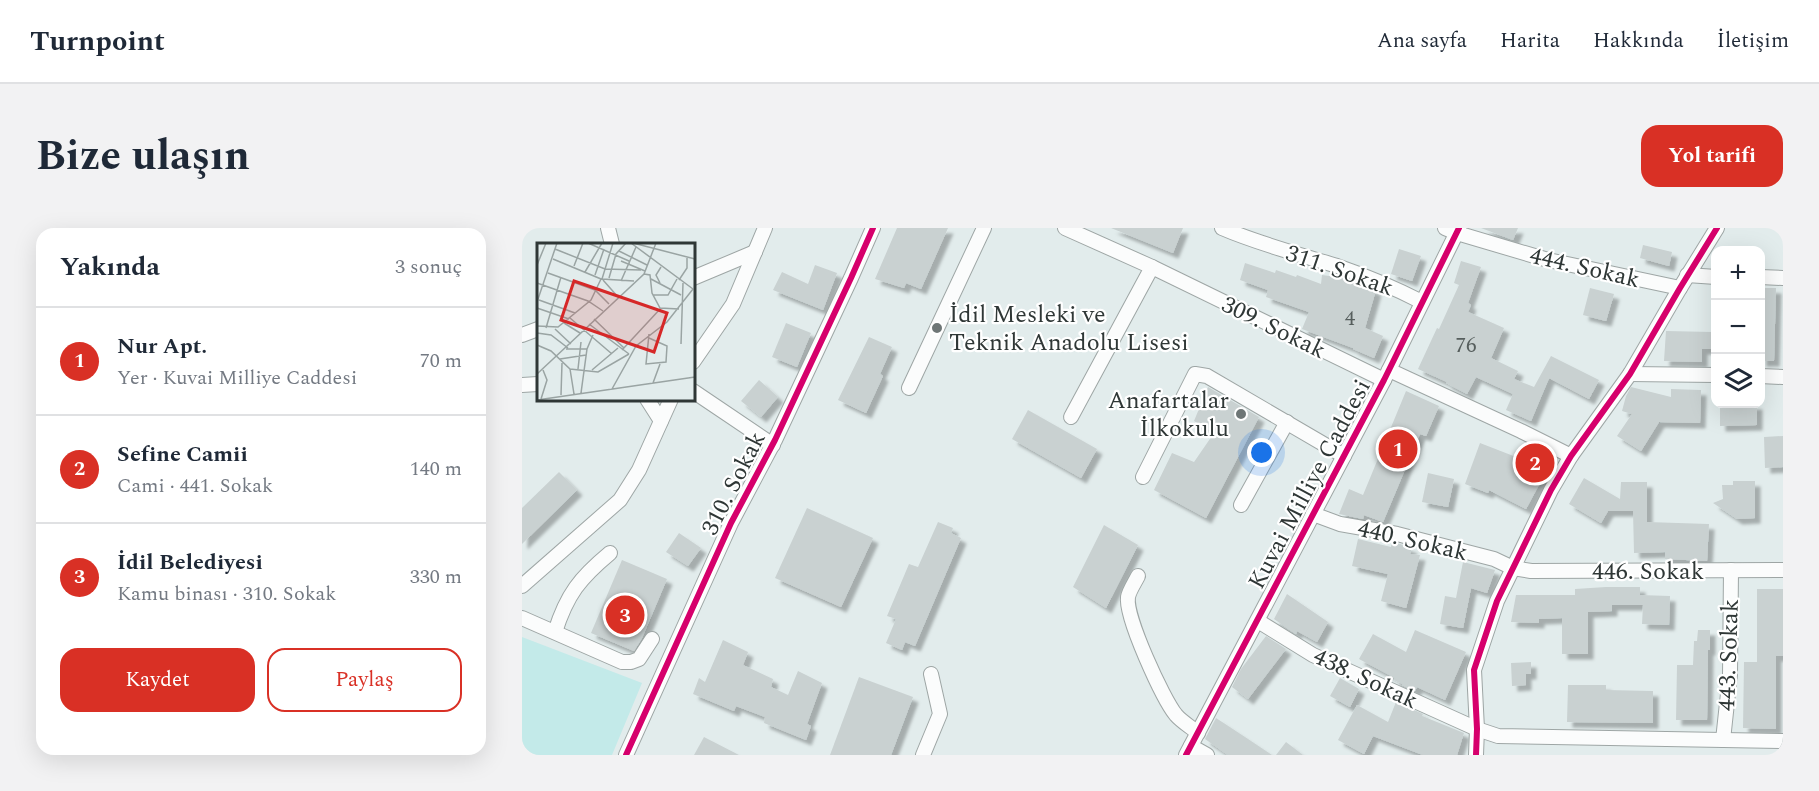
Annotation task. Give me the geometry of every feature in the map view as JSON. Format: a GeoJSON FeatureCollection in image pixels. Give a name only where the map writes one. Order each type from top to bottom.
{"type":"FeatureCollection","features":[{"type":"Feature","properties":{"kind":"street"},"geometry":{"type":"LineString","coordinates":[[608,228],[612,243]]}},
{"type":"Feature","properties":{"kind":"street"},"geometry":{"type":"LineString","coordinates":[[694,361],[733,304],[765,228]]}},
{"type":"Feature","properties":{"kind":"street","name":"310. Sokak"},"geometry":{"type":"LineString","coordinates":[[626,755],[731,523],[773,445],[873,228]]}},
{"type":"Feature","properties":{"kind":"street"},"geometry":{"type":"LineString","coordinates":[[909,388],[984,228]]}},
{"type":"Feature","properties":{"kind":"street","name":"309. Sokak"},"geometry":{"type":"LineString","coordinates":[[1065,228],[1386,375],[1511,426],[1570,456]]}},
{"type":"Feature","properties":{"kind":"street","name":"311. Sokak"},"geometry":{"type":"LineString","coordinates":[[1222,228],[1247,239],[1340,267],[1401,291],[1422,303]]}},
{"type":"Feature","properties":{"kind":"street"},"geometry":{"type":"LineString","coordinates":[[1476,755],[1474,670],[1497,601],[1570,456],[1630,374],[1717,228]]}},
{"type":"Feature","properties":{"kind":"street","name":"Kuvai Milliye Caddesi"},"geometry":{"type":"LineString","coordinates":[[1192,745],[1386,375],[1422,303],[1454,230]]}},
{"type":"Feature","properties":{"kind":"street","name":"444. Sokak"},"geometry":{"type":"LineString","coordinates":[[1454,230],[1548,260],[1680,288]]}},
{"type":"Feature","properties":{"kind":"street"},"geometry":{"type":"LineString","coordinates":[[694,278],[755,252]]}},
{"type":"Feature","properties":{"kind":"street"},"geometry":{"type":"LineString","coordinates":[[1071,417],[1152,267]]}},
{"type":"Feature","properties":{"kind":"street"},"geometry":{"type":"LineString","coordinates":[[1687,275],[1711,277]]}},
{"type":"Feature","properties":{"kind":"street"},"geometry":{"type":"LineString","coordinates":[[1765,277],[1783,278]]}},
{"type":"Feature","properties":{"kind":"street"},"geometry":{"type":"LineString","coordinates":[[522,335],[537,329]]}},
{"type":"Feature","properties":{"kind":"street"},"geometry":{"type":"LineString","coordinates":[[1143,477],[1195,374],[1207,376],[1344,456]]}},
{"type":"Feature","properties":{"kind":"street"},"geometry":{"type":"LineString","coordinates":[[1630,374],[1711,375]]}},
{"type":"Feature","properties":{"kind":"street"},"geometry":{"type":"LineString","coordinates":[[1765,376],[1783,377]]}},
{"type":"Feature","properties":{"kind":"street"},"geometry":{"type":"LineString","coordinates":[[522,385],[537,384]]}},
{"type":"Feature","properties":{"kind":"street"},"geometry":{"type":"LineString","coordinates":[[694,392],[773,445]]}},
{"type":"Feature","properties":{"kind":"street"},"geometry":{"type":"LineString","coordinates":[[648,400],[661,422]]}},
{"type":"Feature","properties":{"kind":"street"},"geometry":{"type":"LineString","coordinates":[[522,586],[620,500],[639,470],[672,400]]}},
{"type":"Feature","properties":{"kind":"street"},"geometry":{"type":"LineString","coordinates":[[1240,505],[1287,422]]}},
{"type":"Feature","properties":{"kind":"street","name":"440. Sokak"},"geometry":{"type":"LineString","coordinates":[[1313,514],[1340,524],[1397,534],[1494,559],[1513,568]]}},
{"type":"Feature","properties":{"kind":"street"},"geometry":{"type":"LineString","coordinates":[[555,632],[560,614],[569,597],[588,571],[610,553]]}},
{"type":"Feature","properties":{"kind":"street","name":"446. Sokak"},"geometry":{"type":"LineString","coordinates":[[1513,568],[1531,571],[1783,570]]}},
{"type":"Feature","properties":{"kind":"street","name":"443. Sokak"},"geometry":{"type":"LineString","coordinates":[[1723,740],[1730,675],[1731,570]]}},
{"type":"Feature","properties":{"kind":"street"},"geometry":{"type":"LineString","coordinates":[[1138,576],[1128,597],[1132,620],[1139,640],[1155,676],[1192,745],[1207,755]]}},
{"type":"Feature","properties":{"kind":"street"},"geometry":{"type":"LineString","coordinates":[[522,618],[622,662],[639,660],[652,639]]}},
{"type":"Feature","properties":{"kind":"street","name":"438. Sokak"},"geometry":{"type":"LineString","coordinates":[[1258,621],[1313,655],[1477,729],[1498,736],[1783,741]]}},
{"type":"Feature","properties":{"kind":"street"},"geometry":{"type":"LineString","coordinates":[[923,755],[939,714],[931,674]]}},
{"type":"Feature","properties":{"kind":"shaded area"},"geometry":{"type":"Polygon","coordinates":[[[522,637],[642,683],[612,755],[522,755],[522,637]]]}},
{"type":"Feature","properties":{"kind":"building"},"geometry":{"type":"Polygon","coordinates":[[[897,228],[948,228],[921,289],[906,283],[904,288],[875,279],[897,228]]]}},
{"type":"Feature","properties":{"kind":"building"},"geometry":{"type":"Polygon","coordinates":[[[1111,228],[1183,228],[1173,253],[1111,228]]]}},
{"type":"Feature","properties":{"kind":"building"},"geometry":{"type":"Polygon","coordinates":[[[1481,228],[1518,228],[1513,240],[1481,228]]]}},
{"type":"Feature","properties":{"kind":"building"},"geometry":{"type":"Polygon","coordinates":[[[1643,245],[1672,252],[1669,266],[1640,258],[1643,245]]]}},
{"type":"Feature","properties":{"kind":"building"},"geometry":{"type":"Polygon","coordinates":[[[1399,249],[1421,256],[1412,281],[1391,274],[1399,249]]]}},
{"type":"Feature","properties":{"kind":"building"},"geometry":{"type":"Polygon","coordinates":[[[1461,261],[1481,267],[1468,303],[1471,305],[1468,312],[1504,328],[1491,358],[1518,371],[1514,379],[1534,387],[1551,356],[1599,380],[1589,399],[1549,378],[1531,421],[1506,410],[1513,394],[1476,377],[1467,394],[1418,369],[1459,285],[1454,283],[1461,261]]]}},
{"type":"Feature","properties":{"kind":"building"},"geometry":{"type":"Polygon","coordinates":[[[1245,263],[1275,273],[1276,270],[1296,277],[1297,275],[1321,284],[1322,275],[1344,278],[1376,290],[1365,328],[1383,336],[1374,358],[1302,329],[1309,312],[1266,297],[1268,290],[1240,280],[1245,263]]]}},
{"type":"Feature","properties":{"kind":"building"},"geometry":{"type":"Polygon","coordinates":[[[815,265],[837,273],[823,310],[773,290],[782,272],[808,284],[815,265]]]}},
{"type":"Feature","properties":{"kind":"building"},"geometry":{"type":"Polygon","coordinates":[[[1590,288],[1614,294],[1606,321],[1583,315],[1590,288]]]}},
{"type":"Feature","properties":{"kind":"building"},"geometry":{"type":"Polygon","coordinates":[[[1765,288],[1776,288],[1774,361],[1765,361],[1765,288]]]}},
{"type":"Feature","properties":{"kind":"building"},"geometry":{"type":"Polygon","coordinates":[[[786,323],[811,333],[797,367],[772,357],[786,323]]]}},
{"type":"Feature","properties":{"kind":"building"},"geometry":{"type":"Polygon","coordinates":[[[1666,331],[1711,332],[1711,349],[1702,349],[1702,362],[1664,361],[1666,331]]]}},
{"type":"Feature","properties":{"kind":"building"},"geometry":{"type":"Polygon","coordinates":[[[869,337],[892,347],[880,374],[883,376],[866,413],[838,400],[869,337]]]}},
{"type":"Feature","properties":{"kind":"building"},"geometry":{"type":"Polygon","coordinates":[[[759,380],[778,397],[761,417],[741,401],[759,380]]]}},
{"type":"Feature","properties":{"kind":"building"},"geometry":{"type":"Polygon","coordinates":[[[1208,387],[1259,417],[1206,518],[1154,490],[1172,453],[1194,462],[1214,433],[1194,421],[1208,387]]]}},
{"type":"Feature","properties":{"kind":"building"},"geometry":{"type":"Polygon","coordinates":[[[1631,387],[1671,397],[1671,389],[1701,390],[1700,423],[1659,422],[1641,451],[1617,436],[1632,414],[1622,411],[1631,387]]]}},
{"type":"Feature","properties":{"kind":"building"},"geometry":{"type":"Polygon","coordinates":[[[1406,391],[1439,406],[1426,436],[1420,434],[1383,522],[1364,515],[1363,519],[1339,514],[1349,489],[1363,495],[1406,391]]]}},
{"type":"Feature","properties":{"kind":"building"},"geometry":{"type":"Polygon","coordinates":[[[1720,408],[1757,408],[1757,425],[1720,426],[1720,408]]]}},
{"type":"Feature","properties":{"kind":"building"},"geometry":{"type":"Polygon","coordinates":[[[1028,410],[1097,449],[1081,478],[1012,439],[1028,410]]]}},
{"type":"Feature","properties":{"kind":"building"},"geometry":{"type":"Polygon","coordinates":[[[1783,436],[1783,467],[1765,468],[1764,437],[1783,436]]]}},
{"type":"Feature","properties":{"kind":"building"},"geometry":{"type":"Polygon","coordinates":[[[1480,443],[1516,457],[1526,444],[1551,456],[1553,464],[1526,509],[1489,490],[1488,493],[1465,484],[1480,443]]]}},
{"type":"Feature","properties":{"kind":"building"},"geometry":{"type":"Polygon","coordinates":[[[559,472],[577,490],[522,544],[522,508],[559,472]]]}},
{"type":"Feature","properties":{"kind":"building"},"geometry":{"type":"Polygon","coordinates":[[[1428,473],[1454,479],[1448,507],[1422,502],[1428,473]]]}},
{"type":"Feature","properties":{"kind":"building"},"geometry":{"type":"Polygon","coordinates":[[[1584,478],[1620,499],[1621,482],[1647,482],[1647,522],[1709,524],[1707,561],[1665,559],[1665,552],[1634,553],[1633,511],[1608,511],[1601,523],[1569,504],[1584,478]]]}},
{"type":"Feature","properties":{"kind":"building"},"geometry":{"type":"Polygon","coordinates":[[[1733,481],[1755,481],[1755,518],[1737,519],[1713,503],[1723,499],[1722,485],[1733,485],[1733,481]]]}},
{"type":"Feature","properties":{"kind":"building"},"geometry":{"type":"Polygon","coordinates":[[[807,508],[873,538],[841,607],[775,578],[807,508]]]}},
{"type":"Feature","properties":{"kind":"building"},"geometry":{"type":"Polygon","coordinates":[[[938,522],[953,528],[951,533],[961,538],[915,646],[905,642],[902,650],[886,643],[896,619],[887,616],[909,564],[918,567],[938,522]]]}},
{"type":"Feature","properties":{"kind":"building"},"geometry":{"type":"Polygon","coordinates":[[[1104,525],[1138,545],[1106,608],[1073,587],[1104,525]]]}},
{"type":"Feature","properties":{"kind":"building"},"geometry":{"type":"Polygon","coordinates":[[[679,533],[701,548],[688,566],[666,552],[679,533]]]}},
{"type":"Feature","properties":{"kind":"building"},"geometry":{"type":"Polygon","coordinates":[[[1358,539],[1391,547],[1392,542],[1397,543],[1412,548],[1410,554],[1420,555],[1406,608],[1381,601],[1388,574],[1352,566],[1358,539]]]}},
{"type":"Feature","properties":{"kind":"building"},"geometry":{"type":"Polygon","coordinates":[[[622,560],[667,579],[642,638],[634,651],[591,633],[622,560]]]}},
{"type":"Feature","properties":{"kind":"building"},"geometry":{"type":"Polygon","coordinates":[[[1463,562],[1495,570],[1487,593],[1471,588],[1463,628],[1440,624],[1445,596],[1456,598],[1463,562]]]}},
{"type":"Feature","properties":{"kind":"building"},"geometry":{"type":"Polygon","coordinates":[[[1640,587],[1640,595],[1670,596],[1669,625],[1642,624],[1643,605],[1612,605],[1612,611],[1588,612],[1588,654],[1562,654],[1562,618],[1539,619],[1539,623],[1511,622],[1516,595],[1575,595],[1575,589],[1640,587]]]}},
{"type":"Feature","properties":{"kind":"building"},"geometry":{"type":"Polygon","coordinates":[[[1757,589],[1783,589],[1783,656],[1776,656],[1776,729],[1743,728],[1744,662],[1757,662],[1757,589]]]}},
{"type":"Feature","properties":{"kind":"building"},"geometry":{"type":"Polygon","coordinates":[[[1287,594],[1328,622],[1317,642],[1297,631],[1296,634],[1274,619],[1287,594]]]}},
{"type":"Feature","properties":{"kind":"building"},"geometry":{"type":"Polygon","coordinates":[[[1415,630],[1466,652],[1445,700],[1417,687],[1415,691],[1402,685],[1394,680],[1395,678],[1359,659],[1373,634],[1406,652],[1415,630]]]}},
{"type":"Feature","properties":{"kind":"building"},"geometry":{"type":"Polygon","coordinates":[[[1698,630],[1710,630],[1707,720],[1676,720],[1677,665],[1693,665],[1694,641],[1697,641],[1698,630]]]}},
{"type":"Feature","properties":{"kind":"building"},"geometry":{"type":"Polygon","coordinates":[[[1266,636],[1286,649],[1248,699],[1232,687],[1241,669],[1266,636]]]}},
{"type":"Feature","properties":{"kind":"building"},"geometry":{"type":"Polygon","coordinates":[[[723,640],[748,652],[743,665],[773,679],[771,687],[788,695],[798,671],[822,683],[807,724],[811,726],[806,740],[764,723],[765,717],[736,706],[734,711],[693,694],[699,678],[705,682],[723,640]]]}},
{"type":"Feature","properties":{"kind":"building"},"geometry":{"type":"Polygon","coordinates":[[[1531,662],[1531,674],[1526,674],[1526,685],[1512,686],[1511,663],[1531,662]]]}},
{"type":"Feature","properties":{"kind":"building"},"geometry":{"type":"Polygon","coordinates":[[[859,677],[913,697],[891,755],[830,755],[859,677]]]}},
{"type":"Feature","properties":{"kind":"building"},"geometry":{"type":"Polygon","coordinates":[[[1340,678],[1359,689],[1350,707],[1330,696],[1340,678]]]}},
{"type":"Feature","properties":{"kind":"building"},"geometry":{"type":"Polygon","coordinates":[[[1568,685],[1606,685],[1606,690],[1653,691],[1653,723],[1567,722],[1568,685]]]}},
{"type":"Feature","properties":{"kind":"building"},"geometry":{"type":"Polygon","coordinates":[[[1396,702],[1423,714],[1422,716],[1464,733],[1457,755],[1423,755],[1373,736],[1364,754],[1338,740],[1357,705],[1388,722],[1396,702]]]}},
{"type":"Feature","properties":{"kind":"building"},"geometry":{"type":"Polygon","coordinates":[[[1216,718],[1272,755],[1228,755],[1205,739],[1216,718]]]}},
{"type":"Feature","properties":{"kind":"building"},"geometry":{"type":"Polygon","coordinates":[[[704,737],[739,755],[694,755],[704,737]]]}},
{"type":"Feature","properties":{"kind":"building"},"geometry":{"type":"Polygon","coordinates":[[[1286,742],[1303,755],[1276,755],[1286,742]]]}},
{"type":"Feature","properties":{"kind":"cycle path"},"geometry":{"type":"LineString","coordinates":[[626,755],[731,523],[775,440],[873,228]]}},
{"type":"Feature","properties":{"kind":"cycle path"},"geometry":{"type":"LineString","coordinates":[[1186,755],[1384,380],[1459,228]]}},
{"type":"Feature","properties":{"kind":"cycle path"},"geometry":{"type":"LineString","coordinates":[[1476,755],[1474,670],[1497,601],[1551,490],[1571,456],[1630,374],[1717,228]]}},
{"type":"Feature","properties":{"kind":"place","name":"İdil Mesleki ve Teknik Anadolu Lisesi"},"geometry":{"type":"Point","coordinates":[937,328]}},
{"type":"Feature","properties":{"kind":"place","name":"Anafartalar İlkokulu"},"geometry":{"type":"Point","coordinates":[1241,414]}},
{"type":"Feature","properties":{"kind":"place","name":"Nur Apt."},"geometry":{"type":"Point","coordinates":[1398,449]}},
{"type":"Feature","properties":{"kind":"place","name":"Sefine Camii"},"geometry":{"type":"Point","coordinates":[1535,463]}},
{"type":"Feature","properties":{"kind":"place","name":"İdil Belediyesi"},"geometry":{"type":"Point","coordinates":[625,615]}}]}
